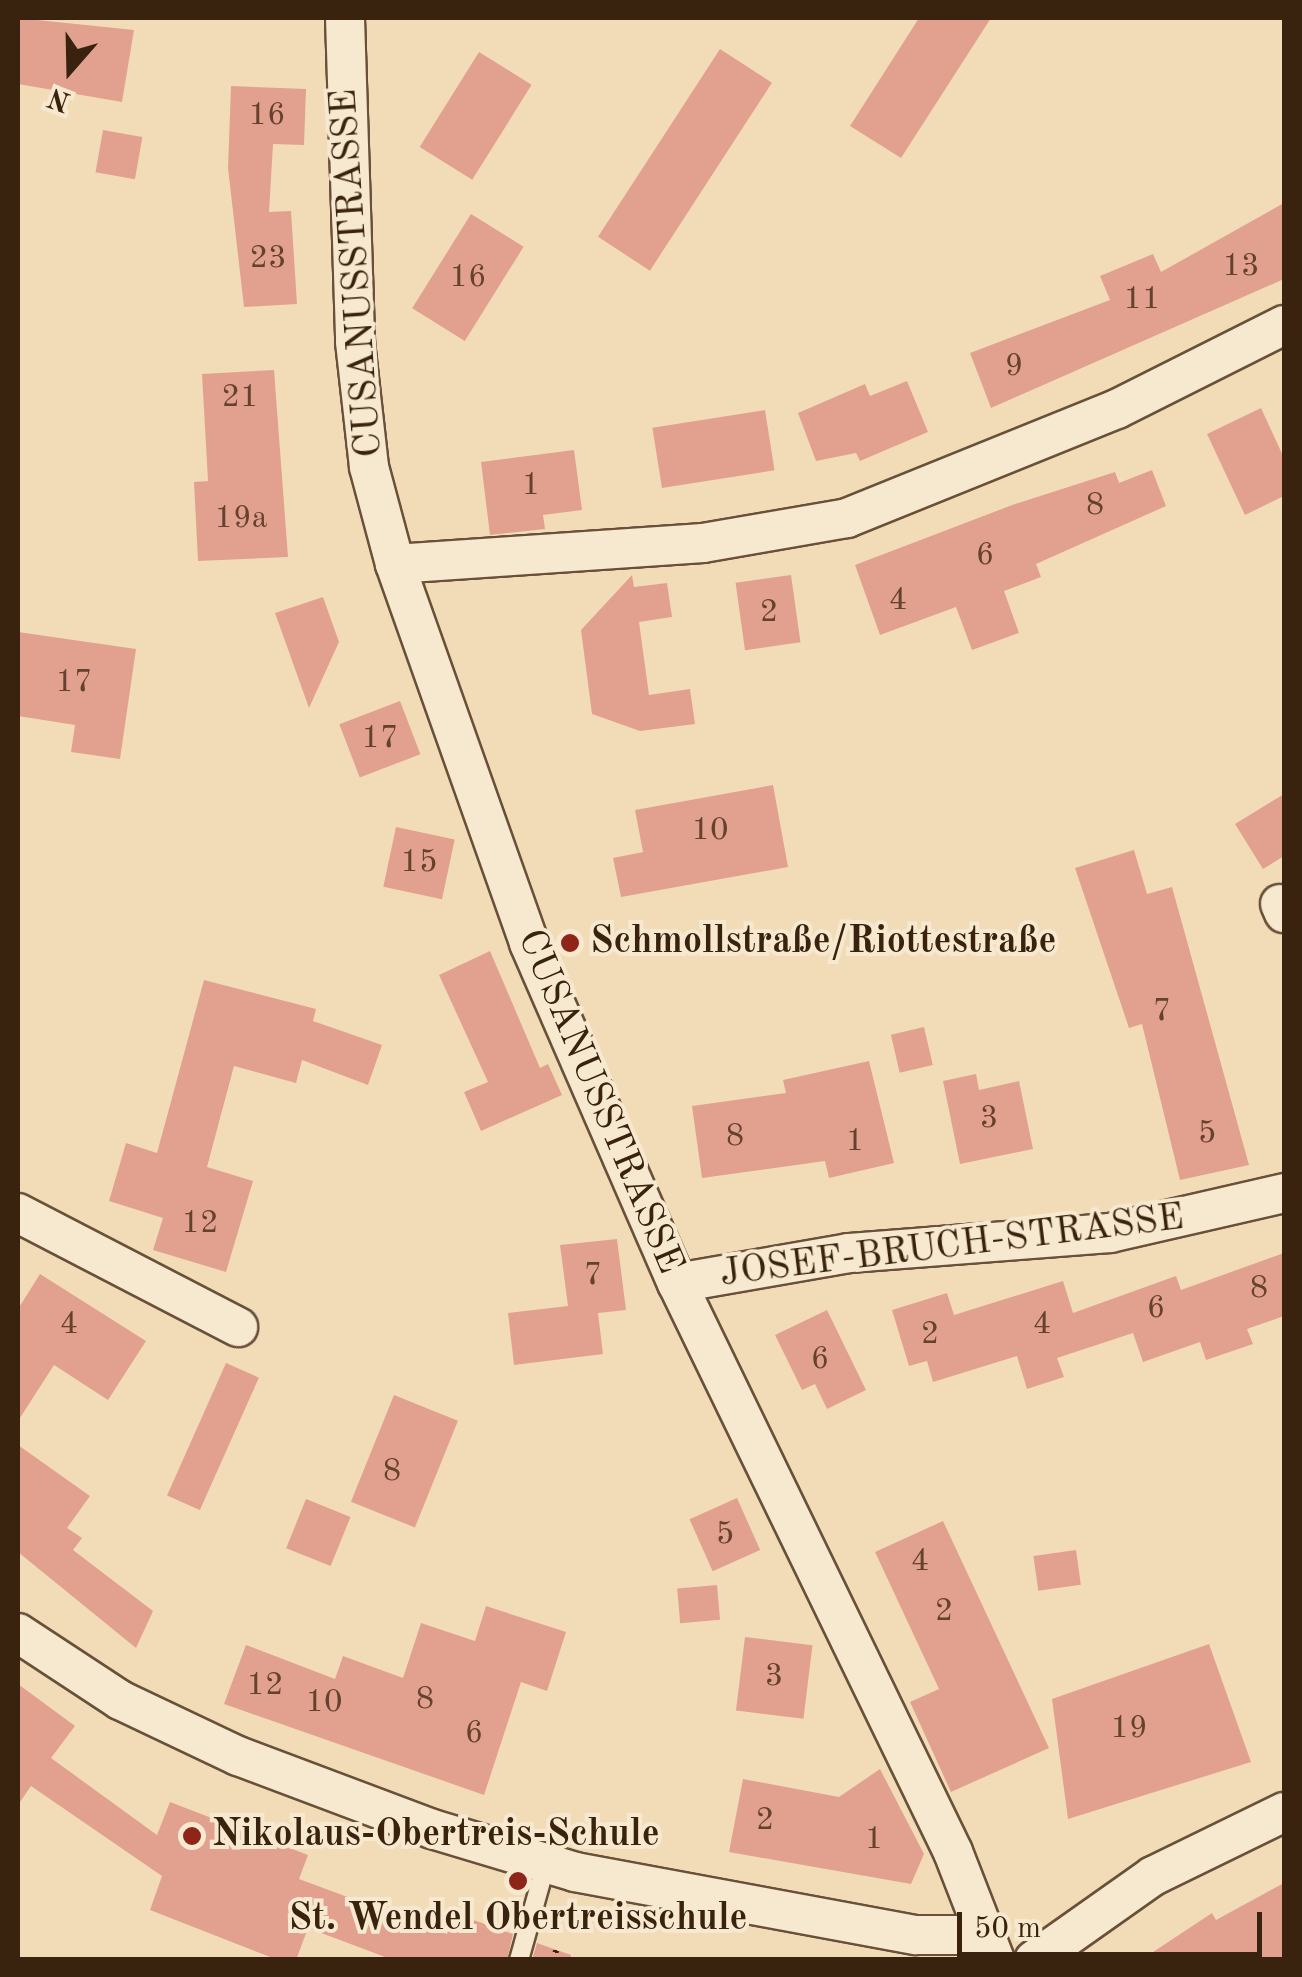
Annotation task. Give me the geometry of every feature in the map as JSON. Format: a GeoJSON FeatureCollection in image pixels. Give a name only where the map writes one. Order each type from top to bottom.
{"type":"FeatureCollection","features":[{"type":"Feature","properties":{"kind":"street","name":"CUSANUSSTRASSE"},"geometry":{"type":"LineString","coordinates":[[345,18],[354,342],[369,467],[395,564],[528,942],[677,1283],[953,1852],[986,1948]]}},
{"type":"Feature","properties":{"kind":"street"},"geometry":{"type":"LineString","coordinates":[[395,564],[703,543],[848,518],[1117,409],[1284,325]]}},
{"type":"Feature","properties":{"kind":"street","name":"JOSEF-BRUCH-STRASSE"},"geometry":{"type":"LineString","coordinates":[[677,1283],[850,1253],[1110,1233],[1284,1193]]}},
{"type":"Feature","properties":{"kind":"street"},"geometry":{"type":"LineString","coordinates":[[18,1213],[238,1327]]}},
{"type":"Feature","properties":{"kind":"street"},"geometry":{"type":"LineString","coordinates":[[18,1633],[120,1700],[238,1756],[546,1863],[986,1948]]}},
{"type":"Feature","properties":{"kind":"street"},"geometry":{"type":"LineString","coordinates":[[1034,1960],[1153,1876],[1284,1812]]}},
{"type":"Feature","properties":{"kind":"lane"},"geometry":{"type":"LineString","coordinates":[[520,1960],[546,1863]]}},
{"type":"Feature","properties":{"kind":"building"},"geometry":{"type":"Polygon","coordinates":[[[18,18],[134,30],[122,102],[18,84],[18,18]]]}},
{"type":"Feature","properties":{"kind":"building"},"geometry":{"type":"Polygon","coordinates":[[[919,18],[991,18],[901,158],[850,126],[919,18]]]}},
{"type":"Feature","properties":{"kind":"building"},"geometry":{"type":"Polygon","coordinates":[[[720,49],[772,83],[650,271],[598,237],[720,49]]]}},
{"type":"Feature","properties":{"kind":"building"},"geometry":{"type":"Polygon","coordinates":[[[479,52],[532,85],[472,180],[420,147],[479,52]]]}},
{"type":"Feature","properties":{"kind":"building"},"geometry":{"type":"Polygon","coordinates":[[[231,86],[306,89],[304,145],[273,144],[269,212],[291,211],[297,304],[244,307],[228,168],[231,86]]]}},
{"type":"Feature","properties":{"kind":"building"},"geometry":{"type":"Polygon","coordinates":[[[103,130],[142,137],[135,179],[96,172],[103,130]]]}},
{"type":"Feature","properties":{"kind":"building"},"geometry":{"type":"Polygon","coordinates":[[[1284,203],[1284,279],[991,408],[970,353],[1110,300],[1100,276],[1153,254],[1161,272],[1284,203]]]}},
{"type":"Feature","properties":{"kind":"building"},"geometry":{"type":"Polygon","coordinates":[[[471,214],[524,247],[465,341],[412,308],[471,214]]]}},
{"type":"Feature","properties":{"kind":"building"},"geometry":{"type":"Polygon","coordinates":[[[274,370],[288,557],[198,561],[194,482],[208,481],[202,374],[274,370]]]}},
{"type":"Feature","properties":{"kind":"building"},"geometry":{"type":"Polygon","coordinates":[[[907,381],[928,432],[860,461],[856,453],[816,461],[798,413],[865,384],[870,396],[907,381]]]}},
{"type":"Feature","properties":{"kind":"building"},"geometry":{"type":"Polygon","coordinates":[[[1261,408],[1284,458],[1284,496],[1245,515],[1207,434],[1261,408]]]}},
{"type":"Feature","properties":{"kind":"building"},"geometry":{"type":"Polygon","coordinates":[[[765,410],[775,470],[662,488],[652,428],[765,410]]]}},
{"type":"Feature","properties":{"kind":"building"},"geometry":{"type":"Polygon","coordinates":[[[574,450],[582,510],[543,515],[545,529],[490,535],[481,462],[574,450]]]}},
{"type":"Feature","properties":{"kind":"building"},"geometry":{"type":"Polygon","coordinates":[[[1152,470],[1166,506],[1036,564],[1041,577],[1004,591],[1019,633],[972,650],[956,607],[880,635],[855,565],[1015,504],[1115,472],[1119,483],[1152,470]]]}},
{"type":"Feature","properties":{"kind":"building"},"geometry":{"type":"Polygon","coordinates":[[[632,575],[634,587],[667,583],[672,617],[639,622],[649,695],[690,689],[695,724],[640,731],[592,714],[581,630],[632,575]]]}},
{"type":"Feature","properties":{"kind":"building"},"geometry":{"type":"Polygon","coordinates":[[[791,575],[800,642],[745,650],[736,583],[791,575]]]}},
{"type":"Feature","properties":{"kind":"building"},"geometry":{"type":"Polygon","coordinates":[[[323,597],[339,642],[309,708],[275,613],[323,597]]]}},
{"type":"Feature","properties":{"kind":"building"},"geometry":{"type":"Polygon","coordinates":[[[18,632],[136,649],[120,759],[71,752],[75,725],[18,716],[18,632]]]}},
{"type":"Feature","properties":{"kind":"building"},"geometry":{"type":"Polygon","coordinates":[[[400,701],[420,754],[360,778],[339,724],[400,701]]]}},
{"type":"Feature","properties":{"kind":"building"},"geometry":{"type":"Polygon","coordinates":[[[773,785],[788,867],[621,897],[613,858],[643,852],[635,810],[773,785]]]}},
{"type":"Feature","properties":{"kind":"building"},"geometry":{"type":"Polygon","coordinates":[[[1284,794],[1284,856],[1263,869],[1235,824],[1284,794]]]}},
{"type":"Feature","properties":{"kind":"building"},"geometry":{"type":"Polygon","coordinates":[[[396,827],[455,839],[442,899],[383,887],[396,827]]]}},
{"type":"Feature","properties":{"kind":"building"},"geometry":{"type":"Polygon","coordinates":[[[1134,850],[1147,894],[1172,887],[1249,1165],[1180,1180],[1142,1024],[1129,1028],[1075,868],[1134,850]]]}},
{"type":"Feature","properties":{"kind":"building"},"geometry":{"type":"Polygon","coordinates":[[[490,951],[540,1068],[548,1064],[562,1095],[481,1131],[464,1092],[488,1082],[439,975],[490,951]]]}},
{"type":"Feature","properties":{"kind":"building"},"geometry":{"type":"Polygon","coordinates":[[[204,980],[316,1009],[313,1021],[382,1045],[368,1085],[302,1060],[296,1083],[234,1066],[207,1167],[253,1181],[226,1272],[153,1250],[163,1218],[109,1201],[126,1143],[157,1153],[204,980]]]}},
{"type":"Feature","properties":{"kind":"building"},"geometry":{"type":"Polygon","coordinates":[[[924,1027],[933,1065],[900,1073],[891,1035],[924,1027]]]}},
{"type":"Feature","properties":{"kind":"building"},"geometry":{"type":"Polygon","coordinates":[[[869,1061],[894,1163],[829,1178],[825,1161],[702,1178],[692,1106],[786,1093],[783,1080],[869,1061]]]}},
{"type":"Feature","properties":{"kind":"building"},"geometry":{"type":"Polygon","coordinates":[[[976,1074],[979,1090],[1019,1081],[1033,1149],[960,1164],[943,1081],[976,1074]]]}},
{"type":"Feature","properties":{"kind":"building"},"geometry":{"type":"Polygon","coordinates":[[[617,1239],[626,1310],[598,1313],[603,1354],[514,1365],[508,1313],[568,1306],[560,1245],[617,1239]]]}},
{"type":"Feature","properties":{"kind":"building"},"geometry":{"type":"Polygon","coordinates":[[[1284,1253],[1284,1316],[1247,1329],[1253,1344],[1206,1360],[1200,1342],[1143,1362],[1133,1333],[1057,1358],[1064,1377],[1027,1389],[1017,1356],[933,1382],[927,1361],[909,1366],[892,1310],[947,1293],[954,1315],[1063,1281],[1073,1313],[1176,1276],[1181,1290],[1284,1253]]]}},
{"type":"Feature","properties":{"kind":"building"},"geometry":{"type":"Polygon","coordinates":[[[40,1274],[146,1341],[108,1400],[54,1365],[18,1421],[18,1309],[40,1274]]]}},
{"type":"Feature","properties":{"kind":"building"},"geometry":{"type":"Polygon","coordinates":[[[827,1310],[866,1390],[827,1409],[815,1384],[802,1390],[775,1335],[827,1310]]]}},
{"type":"Feature","properties":{"kind":"building"},"geometry":{"type":"Polygon","coordinates":[[[226,1363],[259,1378],[200,1510],[167,1495],[226,1363]]]}},
{"type":"Feature","properties":{"kind":"building"},"geometry":{"type":"Polygon","coordinates":[[[394,1395],[458,1421],[415,1527],[351,1502],[394,1395]]]}},
{"type":"Feature","properties":{"kind":"building"},"geometry":{"type":"Polygon","coordinates":[[[18,1445],[90,1496],[67,1528],[82,1538],[73,1550],[153,1611],[136,1648],[18,1552],[18,1445]]]}},
{"type":"Feature","properties":{"kind":"building"},"geometry":{"type":"Polygon","coordinates":[[[737,1498],[760,1550],[713,1571],[689,1519],[737,1498]]]}},
{"type":"Feature","properties":{"kind":"building"},"geometry":{"type":"Polygon","coordinates":[[[306,1499],[351,1517],[331,1566],[286,1548],[306,1499]]]}},
{"type":"Feature","properties":{"kind":"building"},"geometry":{"type":"Polygon","coordinates":[[[943,1521],[1049,1748],[951,1792],[910,1702],[939,1689],[875,1552],[943,1521]]]}},
{"type":"Feature","properties":{"kind":"building"},"geometry":{"type":"Polygon","coordinates":[[[1076,1550],[1081,1585],[1038,1591],[1033,1556],[1076,1550]]]}},
{"type":"Feature","properties":{"kind":"building"},"geometry":{"type":"Polygon","coordinates":[[[717,1585],[720,1620],[680,1623],[677,1588],[717,1585]]]}},
{"type":"Feature","properties":{"kind":"building"},"geometry":{"type":"Polygon","coordinates":[[[486,1606],[566,1632],[547,1691],[521,1682],[484,1795],[224,1704],[246,1645],[335,1679],[343,1656],[403,1678],[421,1623],[475,1641],[486,1606]]]}},
{"type":"Feature","properties":{"kind":"building"},"geometry":{"type":"Polygon","coordinates":[[[745,1637],[812,1645],[803,1719],[736,1710],[745,1637]]]}},
{"type":"Feature","properties":{"kind":"building"},"geometry":{"type":"Polygon","coordinates":[[[1209,1644],[1251,1762],[1068,1819],[1052,1699],[1209,1644]]]}},
{"type":"Feature","properties":{"kind":"building"},"geometry":{"type":"Polygon","coordinates":[[[18,1684],[75,1726],[51,1758],[157,1835],[170,1802],[308,1855],[299,1879],[447,1934],[454,1913],[513,1934],[507,1960],[393,1960],[308,1928],[296,1960],[278,1960],[150,1910],[162,1876],[31,1786],[18,1805],[18,1684]]]}},
{"type":"Feature","properties":{"kind":"building"},"geometry":{"type":"Polygon","coordinates":[[[880,1769],[924,1854],[911,1884],[729,1852],[743,1779],[839,1797],[880,1769]]]}},
{"type":"Feature","properties":{"kind":"building"},"geometry":{"type":"Polygon","coordinates":[[[1284,1883],[1284,1960],[1141,1960],[1212,1913],[1216,1920],[1284,1883]]]}},
{"type":"Feature","properties":{"kind":"building"},"geometry":{"type":"Polygon","coordinates":[[[537,1943],[571,1955],[570,1960],[532,1960],[537,1943]]]}},
{"type":"Feature","properties":{"kind":"place","name":"Schmollstraße/Riottestraße"},"geometry":{"type":"Point","coordinates":[570,943]}},
{"type":"Feature","properties":{"kind":"place","name":"Nikolaus-Obertreis-Schule"},"geometry":{"type":"Point","coordinates":[192,1836]}},
{"type":"Feature","properties":{"kind":"place","name":"St. Wendel Obertreisschule"},"geometry":{"type":"Point","coordinates":[518,1881]}}]}
